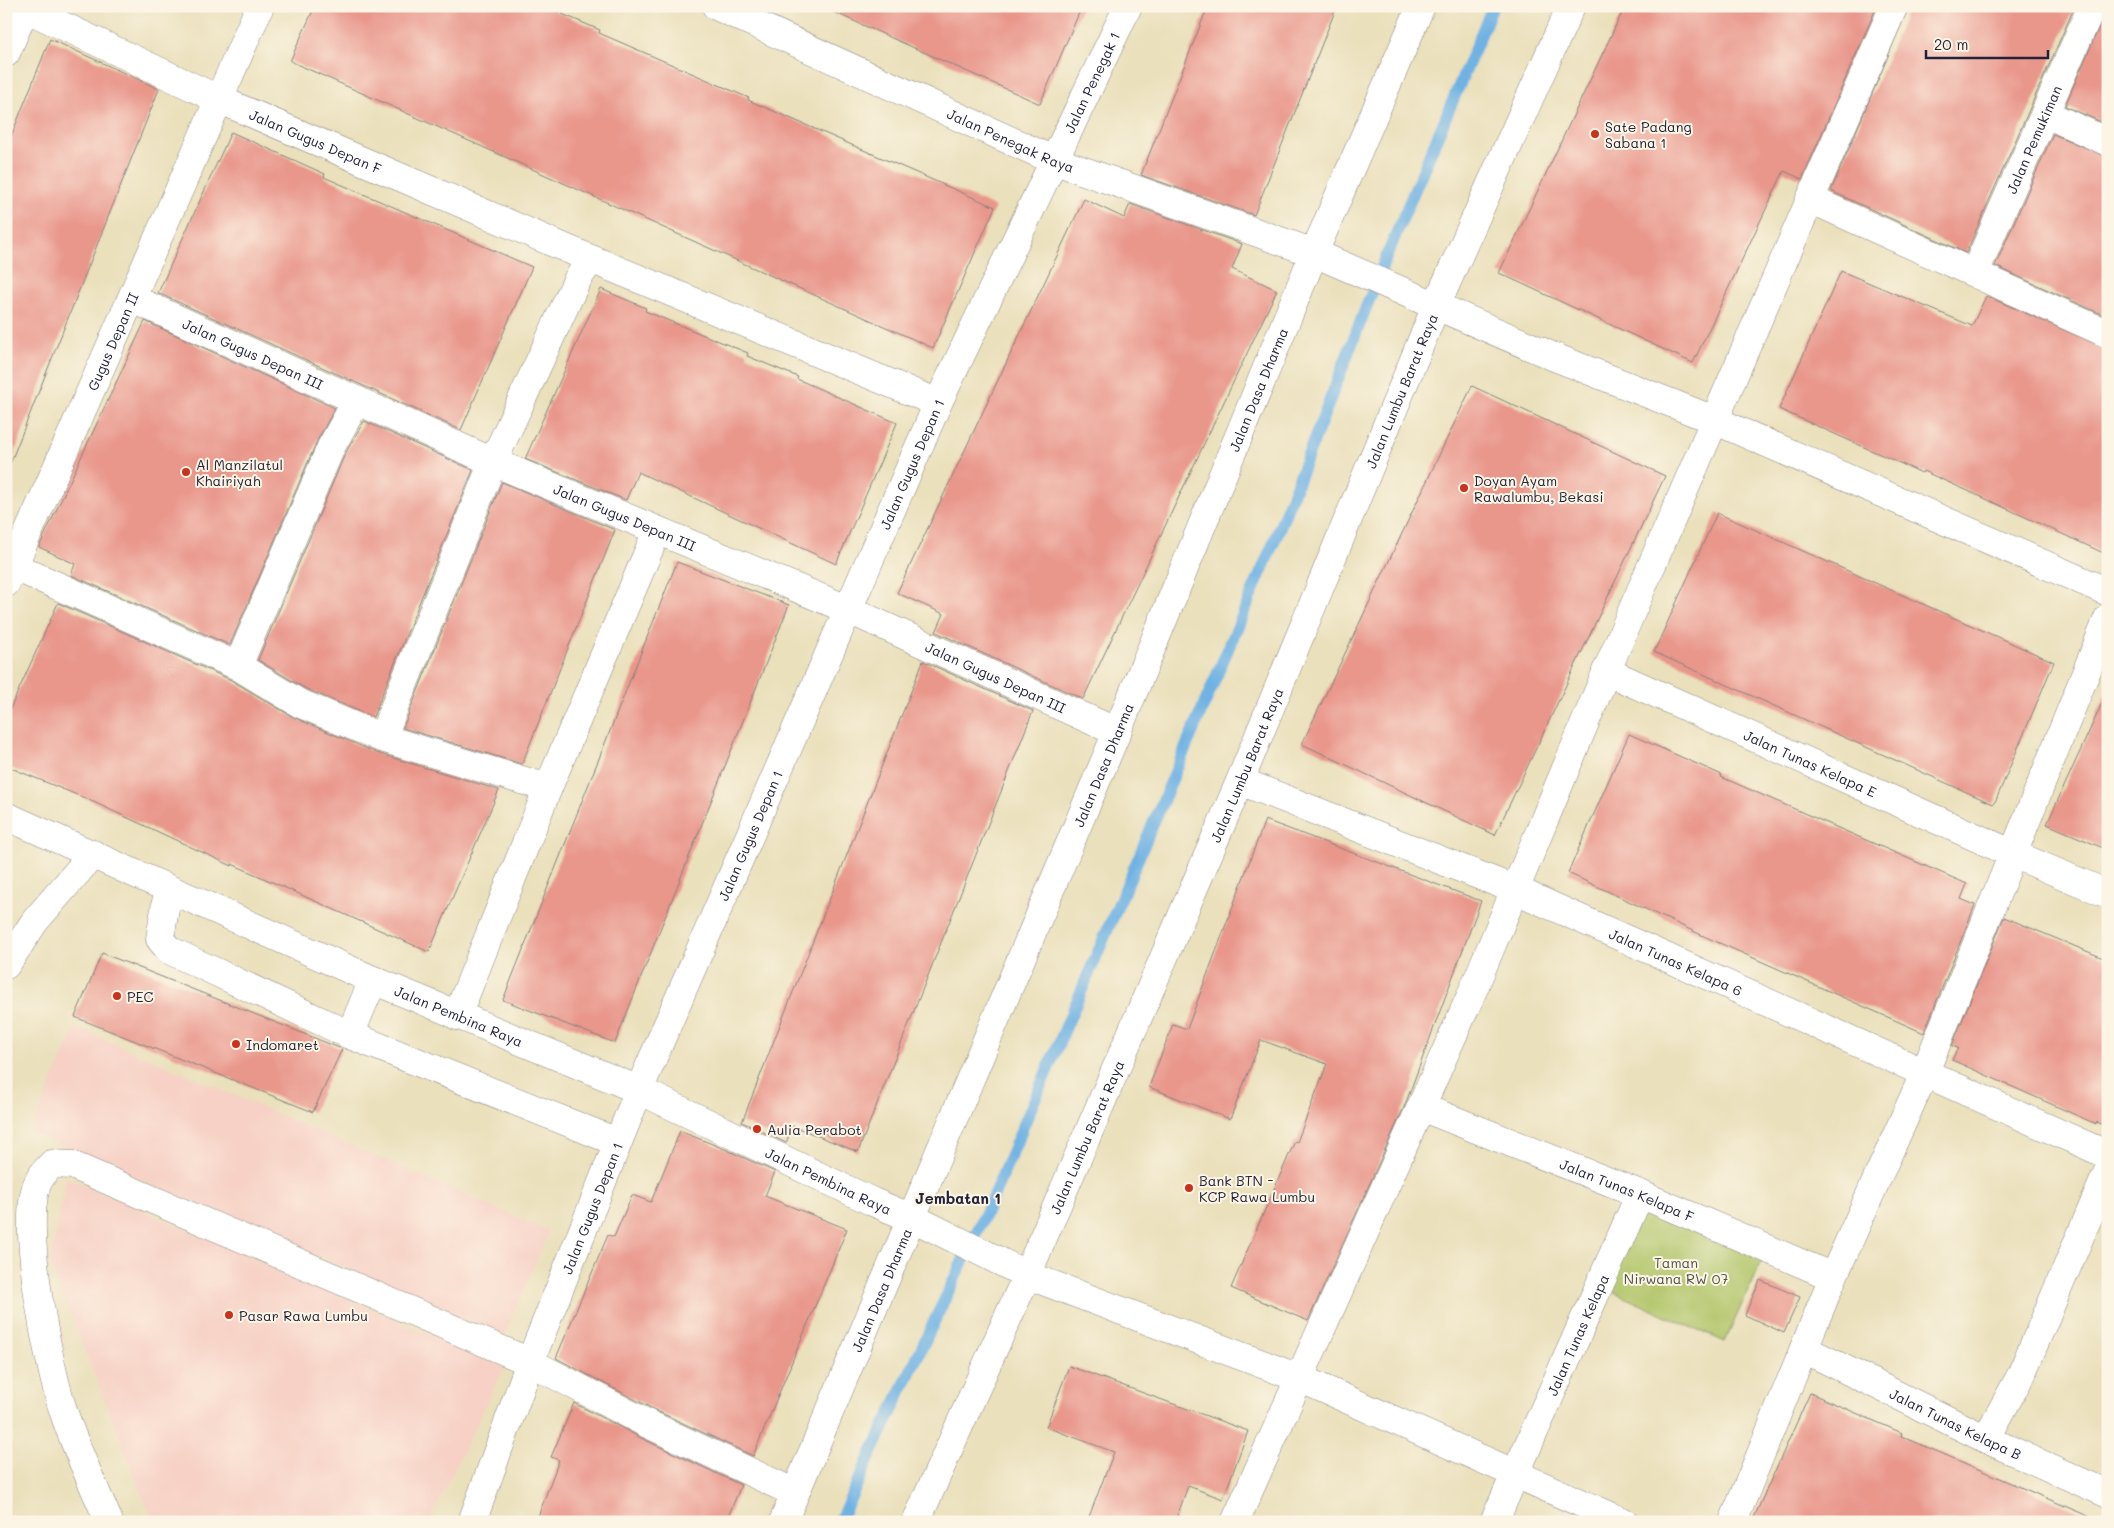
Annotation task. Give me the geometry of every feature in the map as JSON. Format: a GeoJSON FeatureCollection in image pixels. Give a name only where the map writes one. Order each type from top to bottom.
{"type":"FeatureCollection","features":[{"type":"Feature","properties":{"kind":"street","name":"Gugus Depan II"},"geometry":{"type":"LineString","coordinates":[[9,571],[133,299],[218,99],[260,6]]}},
{"type":"Feature","properties":{"kind":"street","name":"Jalan Penegak Raya"},"geometry":{"type":"LineString","coordinates":[[716,6],[1053,160],[1314,253],[1552,356],[1714,420],[2108,592]]}},
{"type":"Feature","properties":{"kind":"street","name":"Jalan Penegak 1"},"geometry":{"type":"LineString","coordinates":[[1053,160],[1128,6]]}},
{"type":"Feature","properties":{"kind":"street","name":"Jalan Dasa Dharma"},"geometry":{"type":"LineString","coordinates":[[783,1522],[794,1493],[916,1220],[1314,253],[1421,6]]}},
{"type":"Feature","properties":{"kind":"street","name":"Jalan Lumbu Barat Raya"},"geometry":{"type":"LineString","coordinates":[[916,1522],[1020,1272],[1240,781],[1425,301],[1571,6]]}},
{"type":"Feature","properties":{"kind":"street"},"geometry":{"type":"LineString","coordinates":[[1235,1522],[1516,890],[1606,671],[1667,535],[1714,420],[1894,6]]}},
{"type":"Feature","properties":{"kind":"street","name":"Jalan Pemukiman"},"geometry":{"type":"LineString","coordinates":[[1975,272],[2092,6]]}},
{"type":"Feature","properties":{"kind":"street","name":"Jalan Gugus Depan F"},"geometry":{"type":"LineString","coordinates":[[23,7],[584,269],[938,403]]}},
{"type":"Feature","properties":{"kind":"street"},"geometry":{"type":"LineString","coordinates":[[6,53],[23,7]]}},
{"type":"Feature","properties":{"kind":"street"},"geometry":{"type":"LineString","coordinates":[[2046,114],[2108,142]]}},
{"type":"Feature","properties":{"kind":"street","name":"Jalan Gugus Depan 1"},"geometry":{"type":"LineString","coordinates":[[472,1522],[530,1362],[639,1090],[938,403],[1053,160]]}},
{"type":"Feature","properties":{"kind":"street"},"geometry":{"type":"LineString","coordinates":[[1810,199],[1975,272],[2108,334]]}},
{"type":"Feature","properties":{"kind":"street"},"geometry":{"type":"LineString","coordinates":[[382,738],[493,462],[584,269]]}},
{"type":"Feature","properties":{"kind":"street","name":"Jalan Gugus Depan III"},"geometry":{"type":"LineString","coordinates":[[133,299],[493,462],[847,610],[1117,732]]}},
{"type":"Feature","properties":{"kind":"street"},"geometry":{"type":"LineString","coordinates":[[238,666],[331,447],[356,400]]}},
{"type":"Feature","properties":{"kind":"street"},"geometry":{"type":"LineString","coordinates":[[456,1016],[548,788],[657,531]]}},
{"type":"Feature","properties":{"kind":"street"},"geometry":{"type":"LineString","coordinates":[[9,571],[238,666],[299,703],[382,738],[548,788]]}},
{"type":"Feature","properties":{"kind":"street"},"geometry":{"type":"LineString","coordinates":[[1733,1522],[1833,1277],[1925,1072],[2108,618]]}},
{"type":"Feature","properties":{"kind":"street","name":"Jalan Tunas Kelapa E"},"geometry":{"type":"LineString","coordinates":[[1606,671],[2013,854],[2108,894]]}},
{"type":"Feature","properties":{"kind":"street","name":"Jalan Tunas Kelapa 6"},"geometry":{"type":"LineString","coordinates":[[1240,781],[1516,890],[2108,1154]]}},
{"type":"Feature","properties":{"kind":"street","name":"Jalan Pembina Raya"},"geometry":{"type":"LineString","coordinates":[[6,816],[93,854],[168,890],[456,1016],[639,1090],[916,1220],[1020,1272],[1300,1378],[1624,1522]]}},
{"type":"Feature","properties":{"kind":"street"},"geometry":{"type":"LineString","coordinates":[[6,965],[35,921],[93,854]]}},
{"type":"Feature","properties":{"kind":"street"},"geometry":{"type":"LineString","coordinates":[[168,890],[160,939],[169,950],[350,1035],[617,1142]]}},
{"type":"Feature","properties":{"kind":"street"},"geometry":{"type":"LineString","coordinates":[[350,1035],[373,980]]}},
{"type":"Feature","properties":{"kind":"street","name":"Jalan Tunas Kelapa F"},"geometry":{"type":"LineString","coordinates":[[1421,1107],[1640,1194],[1833,1277]]}},
{"type":"Feature","properties":{"kind":"street"},"geometry":{"type":"LineString","coordinates":[[109,1522],[63,1413],[46,1338],[34,1272],[32,1226],[34,1203],[38,1182],[52,1164],[72,1165],[530,1362],[648,1424],[794,1493]]}},
{"type":"Feature","properties":{"kind":"street"},"geometry":{"type":"LineString","coordinates":[[1986,1439],[2021,1376],[2108,1171]]}},
{"type":"Feature","properties":{"kind":"street","name":"Jalan Tunas Kelapa"},"geometry":{"type":"LineString","coordinates":[[1494,1522],[1513,1474],[1640,1194]]}},
{"type":"Feature","properties":{"kind":"street","name":"Jalan Tunas Kelapa B"},"geometry":{"type":"LineString","coordinates":[[1804,1349],[1986,1439],[2108,1494]]}},
{"type":"Feature","properties":{"kind":"shaded area","name":"Pasar Rawa Lumbu"},"geometry":{"type":"Polygon","coordinates":[[[76,1027],[549,1231],[504,1336],[30,1132],[76,1027]]]}},
{"type":"Feature","properties":{"kind":"shaded area","name":"Pasar Rawa Lumbu"},"geometry":{"type":"Polygon","coordinates":[[[66,1177],[504,1367],[429,1522],[153,1522],[50,1264],[66,1177]]]}},
{"type":"Feature","properties":{"kind":"green space","name":"Taman Nirwana RW 07"},"geometry":{"type":"Polygon","coordinates":[[[1645,1206],[1763,1257],[1725,1342],[1608,1290],[1645,1206]]]}},
{"type":"Feature","properties":{"kind":"building"},"geometry":{"type":"Polygon","coordinates":[[[315,6],[543,6],[600,30],[599,33],[749,98],[748,100],[995,207],[933,348],[290,61],[315,6]]]}},
{"type":"Feature","properties":{"kind":"building"},"geometry":{"type":"Polygon","coordinates":[[[820,6],[1082,6],[1040,104],[820,6]]]}},
{"type":"Feature","properties":{"kind":"building"},"geometry":{"type":"Polygon","coordinates":[[[1208,6],[1337,6],[1254,215],[1141,175],[1208,6]]]}},
{"type":"Feature","properties":{"kind":"building"},"geometry":{"type":"Polygon","coordinates":[[[1625,6],[1877,6],[1802,179],[1784,171],[1693,363],[1499,273],[1625,6]]]}},
{"type":"Feature","properties":{"kind":"building"},"geometry":{"type":"Polygon","coordinates":[[[1909,6],[2075,6],[1966,253],[1831,191],[1909,6]]]}},
{"type":"Feature","properties":{"kind":"building"},"geometry":{"type":"Polygon","coordinates":[[[2108,6],[2108,125],[2065,106],[2108,6]]]}},
{"type":"Feature","properties":{"kind":"building"},"geometry":{"type":"Polygon","coordinates":[[[50,39],[159,89],[8,469],[6,469],[6,149],[50,39]]]}},
{"type":"Feature","properties":{"kind":"building"},"geometry":{"type":"Polygon","coordinates":[[[231,132],[325,174],[324,177],[532,267],[461,430],[158,293],[231,132]]]}},
{"type":"Feature","properties":{"kind":"building"},"geometry":{"type":"Polygon","coordinates":[[[2053,134],[2108,157],[2108,317],[1995,266],[2053,134]]]}},
{"type":"Feature","properties":{"kind":"building"},"geometry":{"type":"Polygon","coordinates":[[[1084,199],[1124,218],[1130,204],[1242,244],[1232,269],[1277,290],[1083,699],[936,632],[944,614],[897,593],[1084,199]]]}},
{"type":"Feature","properties":{"kind":"building"},"geometry":{"type":"Polygon","coordinates":[[[1841,271],[1972,326],[1986,296],[2108,349],[2108,555],[1975,494],[1923,471],[1922,473],[1779,409],[1841,271]]]}},
{"type":"Feature","properties":{"kind":"building"},"geometry":{"type":"Polygon","coordinates":[[[601,289],[646,308],[645,311],[748,353],[747,356],[798,377],[797,379],[897,423],[836,564],[638,472],[626,500],[525,459],[601,289]]]}},
{"type":"Feature","properties":{"kind":"building","name":"Al Manzilatul Khairiyah"},"geometry":{"type":"Polygon","coordinates":[[[145,321],[335,408],[317,441],[230,645],[71,575],[75,564],[39,547],[145,321]]]}},
{"type":"Feature","properties":{"kind":"building"},"geometry":{"type":"Polygon","coordinates":[[[1472,386],[1665,476],[1495,835],[1302,744],[1472,386]]]}},
{"type":"Feature","properties":{"kind":"building"},"geometry":{"type":"Polygon","coordinates":[[[364,421],[473,470],[373,717],[306,689],[258,660],[345,454],[364,421]]]}},
{"type":"Feature","properties":{"kind":"building"},"geometry":{"type":"Polygon","coordinates":[[[502,482],[615,530],[522,764],[403,728],[502,482]]]}},
{"type":"Feature","properties":{"kind":"building"},"geometry":{"type":"Polygon","coordinates":[[[1717,513],[2054,662],[1993,804],[1654,652],[1717,513]]]}},
{"type":"Feature","properties":{"kind":"building"},"geometry":{"type":"Polygon","coordinates":[[[677,562],[789,605],[615,1043],[503,1000],[677,562]]]}},
{"type":"Feature","properties":{"kind":"building"},"geometry":{"type":"Polygon","coordinates":[[[58,603],[231,680],[293,717],[377,753],[499,790],[429,952],[232,864],[232,866],[87,799],[6,766],[6,718],[58,603]]]}},
{"type":"Feature","properties":{"kind":"building"},"geometry":{"type":"Polygon","coordinates":[[[923,661],[1033,711],[858,1152],[793,1126],[786,1143],[742,1122],[923,661]]]}},
{"type":"Feature","properties":{"kind":"building"},"geometry":{"type":"Polygon","coordinates":[[[2108,690],[2108,850],[2047,824],[2108,690]]]}},
{"type":"Feature","properties":{"kind":"building"},"geometry":{"type":"Polygon","coordinates":[[[1629,734],[1722,775],[1721,777],[1967,884],[1961,899],[1975,905],[1924,1033],[1708,938],[1568,873],[1629,734]]]}},
{"type":"Feature","properties":{"kind":"building"},"geometry":{"type":"Polygon","coordinates":[[[1265,820],[1481,901],[1405,1105],[1308,1321],[1231,1288],[1295,1141],[1297,1142],[1327,1064],[1261,1040],[1230,1119],[1149,1087],[1173,1024],[1187,1029],[1265,820]]]}},
{"type":"Feature","properties":{"kind":"building"},"geometry":{"type":"Polygon","coordinates":[[[2004,917],[2108,960],[2108,1127],[2097,1122],[2096,1124],[1952,1060],[1958,1048],[1952,1046],[2004,917]]]}},
{"type":"Feature","properties":{"kind":"building","name":"Indomaret"},"geometry":{"type":"Polygon","coordinates":[[[102,953],[342,1049],[313,1112],[75,1017],[102,953]]]}},
{"type":"Feature","properties":{"kind":"building"},"geometry":{"type":"Polygon","coordinates":[[[680,1131],[775,1172],[765,1196],[847,1229],[753,1456],[655,1410],[556,1358],[608,1235],[614,1237],[632,1195],[651,1202],[680,1131]]]}},
{"type":"Feature","properties":{"kind":"building"},"geometry":{"type":"Polygon","coordinates":[[[1760,1280],[1800,1297],[1784,1333],[1745,1315],[1760,1280]]]}},
{"type":"Feature","properties":{"kind":"building"},"geometry":{"type":"Polygon","coordinates":[[[1069,1366],[1248,1431],[1223,1499],[1188,1486],[1175,1522],[1087,1522],[1114,1452],[1046,1427],[1069,1366]]]}},
{"type":"Feature","properties":{"kind":"building"},"geometry":{"type":"Polygon","coordinates":[[[1810,1393],[1902,1433],[1901,1436],[2102,1522],[1752,1522],[1810,1393]]]}},
{"type":"Feature","properties":{"kind":"building"},"geometry":{"type":"Polygon","coordinates":[[[574,1403],[641,1438],[741,1485],[726,1522],[536,1522],[559,1460],[551,1457],[574,1403]]]}},
{"type":"Feature","properties":{"kind":"waterway"},"geometry":{"type":"LineString","coordinates":[[839,1522],[989,1206],[1274,542],[1382,267],[1493,6]]}},
{"type":"Feature","properties":{"kind":"place","name":"Sate Padang Sabana 1"},"geometry":{"type":"Point","coordinates":[1595,134]}},
{"type":"Feature","properties":{"kind":"place","name":"Al Manzilatul Khairiyah"},"geometry":{"type":"Point","coordinates":[186,472]}},
{"type":"Feature","properties":{"kind":"place","name":"Doyan Ayam Rawalumbu, Bekasi"},"geometry":{"type":"Point","coordinates":[1464,488]}},
{"type":"Feature","properties":{"kind":"place","name":"PEC"},"geometry":{"type":"Point","coordinates":[117,996]}},
{"type":"Feature","properties":{"kind":"place","name":"Indomaret"},"geometry":{"type":"Point","coordinates":[236,1044]}},
{"type":"Feature","properties":{"kind":"place","name":"Aulia Perabot"},"geometry":{"type":"Point","coordinates":[757,1129]}},
{"type":"Feature","properties":{"kind":"place","name":"Bank BTN - KCP Rawa Lumbu"},"geometry":{"type":"Point","coordinates":[1189,1188]}},
{"type":"Feature","properties":{"kind":"place","name":"Pasar Rawa Lumbu"},"geometry":{"type":"Point","coordinates":[229,1315]}},
{"type":"Feature","properties":{"kind":"district","name":"Jembatan 1"},"geometry":{"type":"Point","coordinates":[958,1198]}}]}
